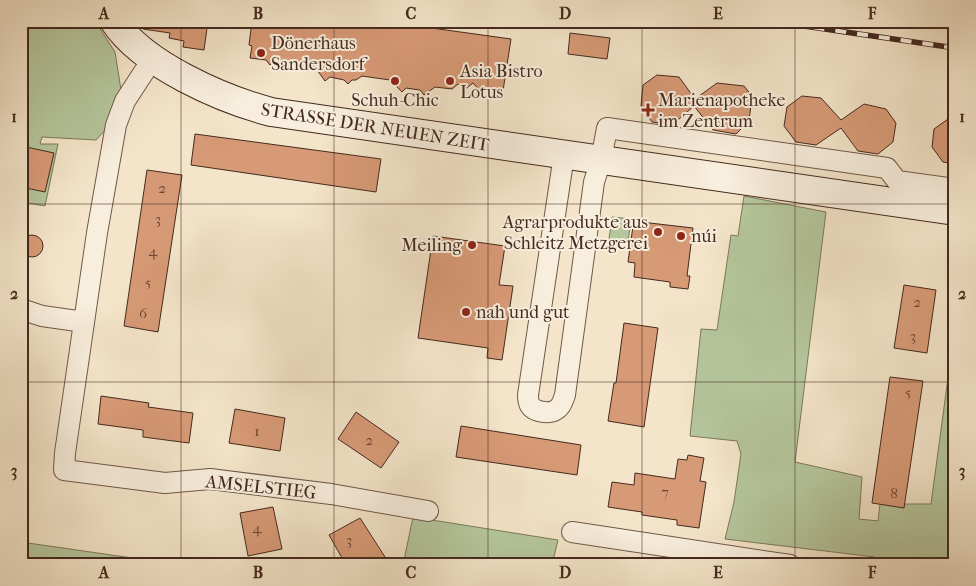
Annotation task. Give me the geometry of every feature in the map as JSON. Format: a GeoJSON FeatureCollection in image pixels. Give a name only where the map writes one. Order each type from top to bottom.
{"type":"FeatureCollection","features":[{"type":"Feature","properties":{"kind":"street","name":"STRASSE DER NEUEN ZEIT"},"geometry":{"type":"LineString","coordinates":[[114,21],[128,38],[153,58],[180,75],[228,100],[271,112],[759,183],[892,191],[955,189]]}},
{"type":"Feature","properties":{"kind":"street"},"geometry":{"type":"LineString","coordinates":[[21,309],[42,316],[84,322],[116,125],[125,101],[153,58]]}},
{"type":"Feature","properties":{"kind":"street","name":"STRASSE DER NEUEN ZEIT"},"geometry":{"type":"LineString","coordinates":[[601,160],[607,128],[887,168],[892,191]]}},
{"type":"Feature","properties":{"kind":"street"},"geometry":{"type":"LineString","coordinates":[[759,183],[764,151]]}},
{"type":"Feature","properties":{"kind":"street"},"geometry":{"type":"LineString","coordinates":[[564,155],[528,395],[529,403],[533,408],[540,411],[550,412],[557,410],[565,395],[594,182],[601,160]]}},
{"type":"Feature","properties":{"kind":"street","name":"STRASSE DER NEUEN ZEIT"},"geometry":{"type":"LineString","coordinates":[[892,191],[955,212]]}},
{"type":"Feature","properties":{"kind":"street","name":"AMSELSTIEG"},"geometry":{"type":"LineString","coordinates":[[84,322],[64,470],[165,484],[210,480],[331,494],[428,512]]}},
{"type":"Feature","properties":{"kind":"street"},"geometry":{"type":"LineString","coordinates":[[572,532],[790,565]]}},
{"type":"Feature","properties":{"kind":"green space"},"geometry":{"type":"Polygon","coordinates":[[[21,21],[95,21],[115,52],[121,90],[108,127],[96,140],[42,137],[40,144],[58,144],[45,206],[28,203],[21,229],[21,21]]]}},
{"type":"Feature","properties":{"kind":"green space"},"geometry":{"type":"Polygon","coordinates":[[[744,196],[826,212],[795,462],[862,477],[859,519],[878,521],[880,504],[931,504],[955,326],[955,565],[874,565],[875,557],[725,539],[734,502],[741,454],[737,441],[690,436],[701,329],[717,330],[731,235],[738,236],[744,196]]]}},
{"type":"Feature","properties":{"kind":"green space"},"geometry":{"type":"Polygon","coordinates":[[[612,217],[631,219],[628,242],[609,239],[612,217]]]}},
{"type":"Feature","properties":{"kind":"green space"},"geometry":{"type":"Polygon","coordinates":[[[413,517],[558,540],[552,565],[403,565],[413,517]]]}},
{"type":"Feature","properties":{"kind":"green space"},"geometry":{"type":"Polygon","coordinates":[[[21,542],[181,565],[21,565],[21,542]]]}},
{"type":"Feature","properties":{"kind":"building"},"geometry":{"type":"Polygon","coordinates":[[[143,21],[208,21],[204,50],[183,47],[184,41],[169,38],[170,33],[143,29],[143,21]]]}},
{"type":"Feature","properties":{"kind":"building"},"geometry":{"type":"Polygon","coordinates":[[[252,21],[381,21],[511,39],[503,91],[488,89],[482,93],[473,83],[464,90],[458,84],[452,89],[435,87],[424,95],[420,90],[406,88],[402,92],[390,80],[362,76],[348,84],[344,80],[330,77],[325,81],[317,70],[288,66],[285,63],[275,62],[270,65],[266,60],[250,58],[252,46],[249,45],[252,21]]]}},
{"type":"Feature","properties":{"kind":"building"},"geometry":{"type":"Polygon","coordinates":[[[570,33],[610,38],[607,59],[568,54],[570,33]]]}},
{"type":"Feature","properties":{"kind":"building"},"geometry":{"type":"Polygon","coordinates":[[[657,75],[679,77],[695,99],[717,83],[744,86],[752,96],[749,121],[736,134],[713,130],[694,106],[672,125],[652,122],[641,106],[643,85],[657,75]]]}},
{"type":"Feature","properties":{"kind":"building"},"geometry":{"type":"Polygon","coordinates":[[[802,96],[821,98],[841,120],[864,104],[886,109],[896,123],[893,142],[878,154],[858,151],[841,128],[816,145],[796,142],[784,126],[787,107],[802,96]]]}},
{"type":"Feature","properties":{"kind":"building"},"geometry":{"type":"Polygon","coordinates":[[[955,114],[955,164],[943,162],[932,147],[934,129],[955,114]]]}},
{"type":"Feature","properties":{"kind":"building"},"geometry":{"type":"Polygon","coordinates":[[[195,134],[381,159],[376,192],[191,165],[195,134]]]}},
{"type":"Feature","properties":{"kind":"building"},"geometry":{"type":"Polygon","coordinates":[[[26,147],[54,153],[45,192],[21,187],[21,166],[26,147]]]}},
{"type":"Feature","properties":{"kind":"building"},"geometry":{"type":"Polygon","coordinates":[[[147,170],[182,175],[158,332],[124,326],[147,170]]]}},
{"type":"Feature","properties":{"kind":"building"},"geometry":{"type":"Polygon","coordinates":[[[641,222],[693,228],[687,276],[690,276],[688,289],[670,287],[670,282],[634,277],[635,263],[628,262],[633,226],[640,227],[641,222]]]}},
{"type":"Feature","properties":{"kind":"building"},"geometry":{"type":"Polygon","coordinates":[[[32,235],[42,242],[43,246],[36,256],[32,257],[22,250],[21,246],[28,236],[32,235]]]}},
{"type":"Feature","properties":{"kind":"building","name":"nah und gut"},"geometry":{"type":"Polygon","coordinates":[[[433,236],[505,246],[499,285],[513,286],[502,360],[487,358],[488,348],[418,338],[433,236]]]}},
{"type":"Feature","properties":{"kind":"building"},"geometry":{"type":"Polygon","coordinates":[[[904,285],[936,290],[927,353],[894,348],[904,285]]]}},
{"type":"Feature","properties":{"kind":"building"},"geometry":{"type":"Polygon","coordinates":[[[624,323],[658,328],[644,427],[608,421],[614,383],[616,383],[624,323]]]}},
{"type":"Feature","properties":{"kind":"building"},"geometry":{"type":"Polygon","coordinates":[[[890,377],[923,381],[904,508],[872,503],[890,377]]]}},
{"type":"Feature","properties":{"kind":"building"},"geometry":{"type":"Polygon","coordinates":[[[101,396],[149,403],[148,407],[193,413],[189,443],[143,437],[143,430],[98,424],[101,396]]]}},
{"type":"Feature","properties":{"kind":"building"},"geometry":{"type":"Polygon","coordinates":[[[235,409],[285,418],[280,451],[229,443],[235,409]]]}},
{"type":"Feature","properties":{"kind":"building"},"geometry":{"type":"Polygon","coordinates":[[[356,412],[399,442],[381,468],[338,439],[356,412]]]}},
{"type":"Feature","properties":{"kind":"building"},"geometry":{"type":"Polygon","coordinates":[[[461,426],[581,445],[577,475],[456,457],[461,426]]]}},
{"type":"Feature","properties":{"kind":"building"},"geometry":{"type":"Polygon","coordinates":[[[688,455],[704,458],[700,481],[706,482],[699,528],[677,525],[677,520],[642,515],[642,512],[608,507],[612,482],[634,485],[635,473],[675,479],[678,459],[687,460],[688,455]]]}},
{"type":"Feature","properties":{"kind":"building"},"geometry":{"type":"Polygon","coordinates":[[[273,507],[282,549],[248,556],[240,513],[273,507]]]}},
{"type":"Feature","properties":{"kind":"building"},"geometry":{"type":"Polygon","coordinates":[[[360,518],[385,557],[371,565],[346,565],[329,535],[360,518]]]}},
{"type":"Feature","properties":{"kind":"railway"},"geometry":{"type":"LineString","coordinates":[[770,21],[955,48]]}},
{"type":"Feature","properties":{"kind":"place","name":"Dönerhaus Sandersdorf"},"geometry":{"type":"Point","coordinates":[261,53]}},
{"type":"Feature","properties":{"kind":"place","name":"Schuh-Chic"},"geometry":{"type":"Point","coordinates":[395,81]}},
{"type":"Feature","properties":{"kind":"place","name":"Asia Bistro Lotus"},"geometry":{"type":"Point","coordinates":[450,81]}},
{"type":"Feature","properties":{"kind":"place","name":"Marienapotheke im Zentrum"},"geometry":{"type":"Point","coordinates":[648,110]}},
{"type":"Feature","properties":{"kind":"place","name":"Agrarprodukte aus Schleitz Metzgerei"},"geometry":{"type":"Point","coordinates":[658,232]}},
{"type":"Feature","properties":{"kind":"place","name":"núi"},"geometry":{"type":"Point","coordinates":[681,236]}},
{"type":"Feature","properties":{"kind":"place","name":"Meiling"},"geometry":{"type":"Point","coordinates":[472,245]}},
{"type":"Feature","properties":{"kind":"place","name":"nah und gut"},"geometry":{"type":"Point","coordinates":[466,312]}}]}
